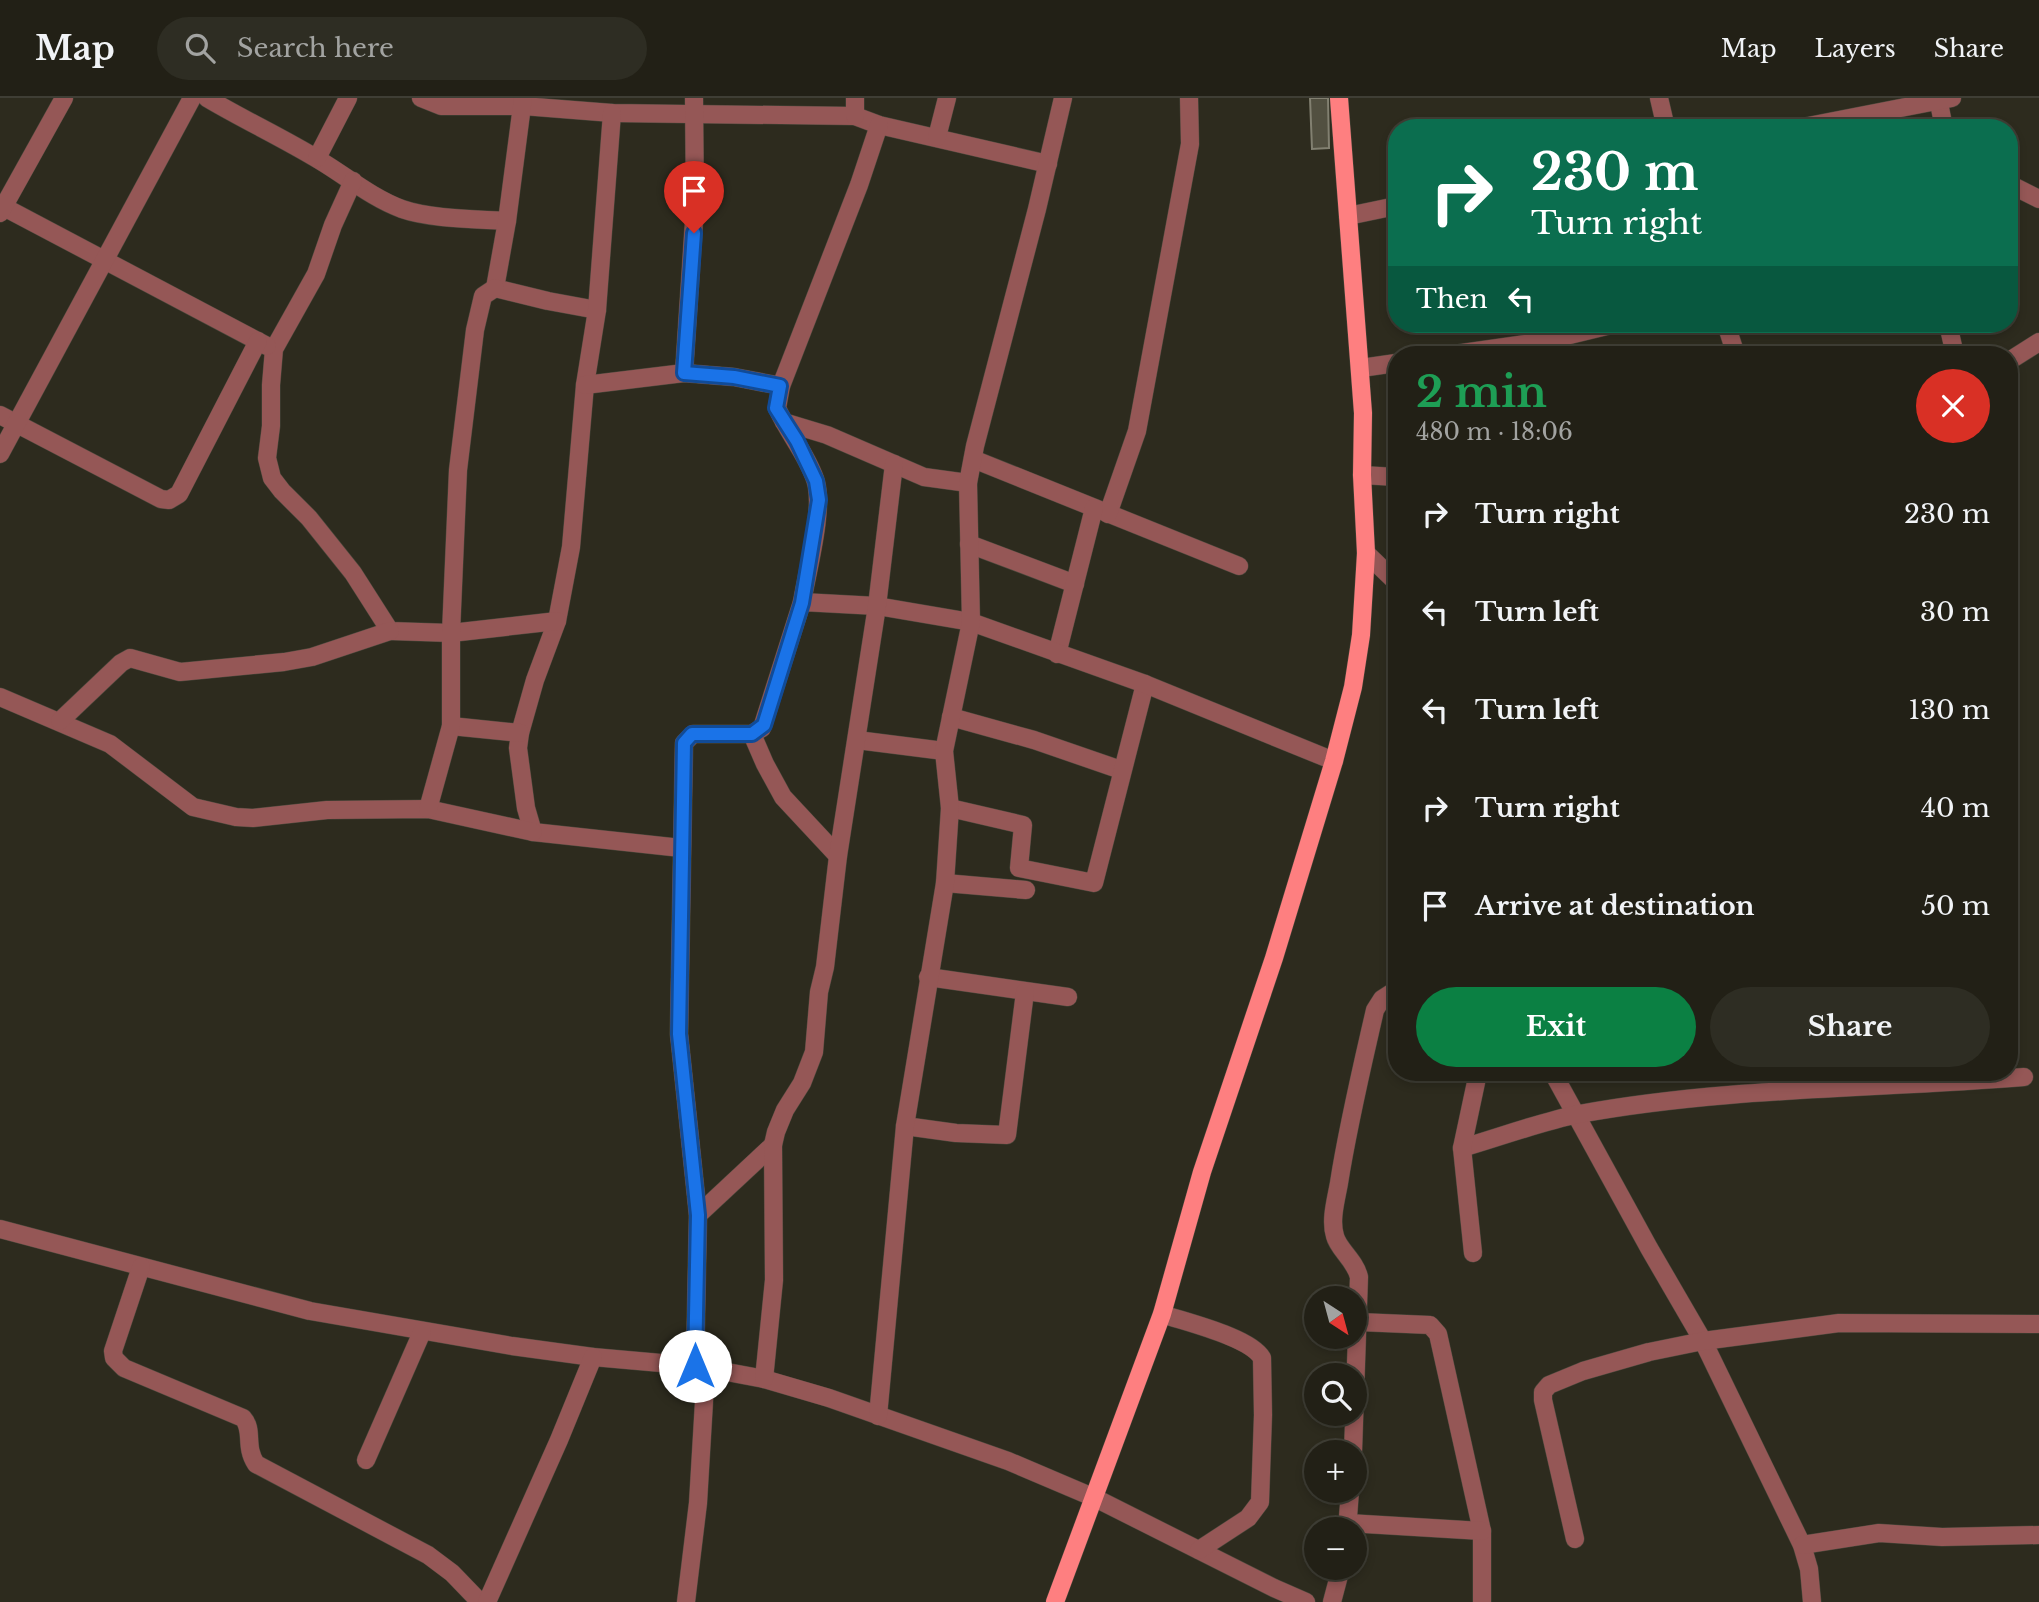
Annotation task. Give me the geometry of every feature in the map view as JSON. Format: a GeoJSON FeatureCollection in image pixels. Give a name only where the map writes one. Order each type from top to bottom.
{"type":"FeatureCollection","features":[{"type":"Feature","properties":{"kind":"main road"},"geometry":{"type":"LineString","coordinates":[[1055,1602],[1161,1314],[1202,1172],[1270,971],[1334,761],[1355,674],[1361,635],[1366,553],[1361,368],[1348,216],[1344,99]]}},
{"type":"Feature","properties":{"kind":"street"},"geometry":{"type":"LineString","coordinates":[[64,98],[1,208],[266,345]]}},
{"type":"Feature","properties":{"kind":"street"},"geometry":{"type":"LineString","coordinates":[[0,454],[8,419],[106,261],[192,98]]}},
{"type":"Feature","properties":{"kind":"street"},"geometry":{"type":"LineString","coordinates":[[207,98],[317,158],[376,197],[403,209],[450,217],[507,221]]}},
{"type":"Feature","properties":{"kind":"street"},"geometry":{"type":"LineString","coordinates":[[317,158],[348,98]]}},
{"type":"Feature","properties":{"kind":"street"},"geometry":{"type":"LineString","coordinates":[[421,98],[441,106],[523,102],[612,113],[695,105],[855,107],[880,125],[1048,164]]}},
{"type":"Feature","properties":{"kind":"street"},"geometry":{"type":"LineString","coordinates":[[937,137],[947,98]]}},
{"type":"Feature","properties":{"kind":"street"},"geometry":{"type":"LineString","coordinates":[[878,1416],[905,1126],[945,883],[950,808],[944,751],[971,622],[968,483],[1063,98]]}},
{"type":"Feature","properties":{"kind":"street"},"geometry":{"type":"LineString","coordinates":[[1058,654],[1075,584],[1101,511],[1137,431],[1190,144],[1189,98]]}},
{"type":"Feature","properties":{"kind":"street"},"geometry":{"type":"LineString","coordinates":[[1659,98],[1664,119]]}},
{"type":"Feature","properties":{"kind":"street"},"geometry":{"type":"LineString","coordinates":[[1843,119],[1943,99],[1944,119]]}},
{"type":"Feature","properties":{"kind":"street"},"geometry":{"type":"LineString","coordinates":[[428,809],[451,726],[451,633],[458,470],[475,330],[483,296],[495,288],[523,102]]}},
{"type":"Feature","properties":{"kind":"street"},"geometry":{"type":"LineString","coordinates":[[684,373],[694,220],[695,105]]}},
{"type":"Feature","properties":{"kind":"street"},"geometry":{"type":"LineString","coordinates":[[533,832],[526,808],[518,748],[535,680],[556,621],[571,547],[585,385],[597,310],[612,113]]}},
{"type":"Feature","properties":{"kind":"street"},"geometry":{"type":"LineString","coordinates":[[686,1602],[698,1503],[701,1367],[698,1215],[679,1034],[681,848],[686,739],[692,734],[752,734],[764,725],[802,603],[819,500],[816,481],[797,441],[776,408],[780,386],[880,125]]}},
{"type":"Feature","properties":{"kind":"street"},"geometry":{"type":"LineString","coordinates":[[8,419],[161,499],[169,500],[179,494],[266,345],[316,274],[333,225],[353,181]]}},
{"type":"Feature","properties":{"kind":"street"},"geometry":{"type":"LineString","coordinates":[[2018,188],[2039,199]]}},
{"type":"Feature","properties":{"kind":"street"},"geometry":{"type":"LineString","coordinates":[[1348,216],[1388,208]]}},
{"type":"Feature","properties":{"kind":"street"},"geometry":{"type":"LineString","coordinates":[[495,288],[597,310]]}},
{"type":"Feature","properties":{"kind":"street"},"geometry":{"type":"LineString","coordinates":[[1510,346],[1578,333]]}},
{"type":"Feature","properties":{"kind":"street"},"geometry":{"type":"LineString","coordinates":[[2018,355],[2039,342]]}},
{"type":"Feature","properties":{"kind":"street"},"geometry":{"type":"LineString","coordinates":[[266,345],[271,384],[271,426],[267,458],[272,478],[309,518],[345,564],[390,631]]}},
{"type":"Feature","properties":{"kind":"street"},"geometry":{"type":"LineString","coordinates":[[1361,368],[1388,364]]}},
{"type":"Feature","properties":{"kind":"street"},"geometry":{"type":"LineString","coordinates":[[585,385],[684,373],[734,377],[780,386]]}},
{"type":"Feature","properties":{"kind":"street"},"geometry":{"type":"LineString","coordinates":[[784,422],[827,435],[924,477],[968,483]]}},
{"type":"Feature","properties":{"kind":"street"},"geometry":{"type":"LineString","coordinates":[[973,459],[1239,566]]}},
{"type":"Feature","properties":{"kind":"street"},"geometry":{"type":"LineString","coordinates":[[764,1379],[774,1280],[773,1145],[785,1110],[802,1083],[814,1052],[819,992],[825,967],[838,856],[877,606],[894,464]]}},
{"type":"Feature","properties":{"kind":"street"},"geometry":{"type":"LineString","coordinates":[[1362,475],[1388,477]]}},
{"type":"Feature","properties":{"kind":"street"},"geometry":{"type":"LineString","coordinates":[[968,544],[1075,584]]}},
{"type":"Feature","properties":{"kind":"street"},"geometry":{"type":"LineString","coordinates":[[1366,553],[1388,574]]}},
{"type":"Feature","properties":{"kind":"street"},"geometry":{"type":"LineString","coordinates":[[802,603],[877,606],[971,622],[1145,684],[1334,761]]}},
{"type":"Feature","properties":{"kind":"street"},"geometry":{"type":"LineString","coordinates":[[60,721],[121,663],[130,658],[180,672],[312,657],[390,631],[451,633],[556,621]]}},
{"type":"Feature","properties":{"kind":"street"},"geometry":{"type":"LineString","coordinates":[[950,808],[1024,825],[1019,869],[1094,883],[1145,684]]}},
{"type":"Feature","properties":{"kind":"street"},"geometry":{"type":"LineString","coordinates":[[0,697],[110,744],[193,807],[236,817],[253,818],[327,810],[428,809],[533,832],[681,848]]}},
{"type":"Feature","properties":{"kind":"street"},"geometry":{"type":"LineString","coordinates":[[951,717],[1034,740],[1121,770]]}},
{"type":"Feature","properties":{"kind":"street"},"geometry":{"type":"LineString","coordinates":[[451,726],[520,733]]}},
{"type":"Feature","properties":{"kind":"street"},"geometry":{"type":"LineString","coordinates":[[752,734],[783,797],[838,856]]}},
{"type":"Feature","properties":{"kind":"street"},"geometry":{"type":"LineString","coordinates":[[857,740],[944,751]]}},
{"type":"Feature","properties":{"kind":"street"},"geometry":{"type":"LineString","coordinates":[[945,883],[1026,890]]}},
{"type":"Feature","properties":{"kind":"street"},"geometry":{"type":"LineString","coordinates":[[928,977],[1068,997]]}},
{"type":"Feature","properties":{"kind":"street"},"geometry":{"type":"LineString","coordinates":[[905,1126],[956,1133],[1007,1135],[1026,992]]}},
{"type":"Feature","properties":{"kind":"street"},"geometry":{"type":"LineString","coordinates":[[1359,1286],[1357,1268],[1334,1234],[1334,1216],[1346,1139],[1375,1010],[1388,995]]}},
{"type":"Feature","properties":{"kind":"street"},"geometry":{"type":"LineString","coordinates":[[2018,1077],[2024,1077]]}},
{"type":"Feature","properties":{"kind":"street"},"geometry":{"type":"LineString","coordinates":[[1472,1253],[1462,1148],[1476,1081]]}},
{"type":"Feature","properties":{"kind":"street"},"geometry":{"type":"LineString","coordinates":[[1558,1081],[1703,1341],[1802,1545],[1809,1569],[1812,1602]]}},
{"type":"Feature","properties":{"kind":"street"},"geometry":{"type":"LineString","coordinates":[[1462,1148],[1578,1114],[1805,1088],[1944,1081]]}},
{"type":"Feature","properties":{"kind":"street"},"geometry":{"type":"LineString","coordinates":[[698,1215],[773,1145]]}},
{"type":"Feature","properties":{"kind":"street"},"geometry":{"type":"LineString","coordinates":[[0,1229],[310,1311],[422,1332],[593,1357],[701,1367],[764,1379],[829,1398],[996,1456],[1095,1498],[1306,1602]]}},
{"type":"Feature","properties":{"kind":"street"},"geometry":{"type":"LineString","coordinates":[[141,1267],[113,1350],[118,1363],[243,1418],[249,1428],[247,1443],[256,1464],[428,1555],[452,1573],[480,1602]]}},
{"type":"Feature","properties":{"kind":"street"},"geometry":{"type":"LineString","coordinates":[[1161,1314],[1232,1338],[1259,1352],[1262,1358],[1260,1502],[1248,1518],[1199,1550]]}},
{"type":"Feature","properties":{"kind":"street"},"geometry":{"type":"LineString","coordinates":[[1367,1322],[1430,1325],[1435,1328],[1442,1345],[1482,1531],[1482,1602]]}},
{"type":"Feature","properties":{"kind":"street"},"geometry":{"type":"LineString","coordinates":[[1575,1539],[1543,1400],[1545,1387],[1583,1371],[1650,1352],[1703,1341],[1839,1323],[2039,1324]]}},
{"type":"Feature","properties":{"kind":"street"},"geometry":{"type":"LineString","coordinates":[[366,1460],[422,1332]]}},
{"type":"Feature","properties":{"kind":"street"},"geometry":{"type":"LineString","coordinates":[[1354,1440],[1358,1349]]}},
{"type":"Feature","properties":{"kind":"street"},"geometry":{"type":"LineString","coordinates":[[486,1602],[593,1357]]}},
{"type":"Feature","properties":{"kind":"street"},"geometry":{"type":"LineString","coordinates":[[1367,1527],[1482,1531]]}},
{"type":"Feature","properties":{"kind":"street"},"geometry":{"type":"LineString","coordinates":[[1802,1545],[1880,1533],[1942,1537],[2039,1535]]}},
{"type":"Feature","properties":{"kind":"street"},"geometry":{"type":"LineString","coordinates":[[1332,1602],[1338,1580]]}},
{"type":"Feature","properties":{"kind":"building"},"geometry":{"type":"Polygon","coordinates":[[[1310,98],[1328,98],[1329,148],[1312,149],[1310,98]]]}},
{"type":"Feature","properties":{"kind":"route"},"geometry":{"type":"LineString","coordinates":[[694,233],[684,373],[734,377],[780,386],[776,408],[797,441],[816,481],[819,500],[802,603],[764,725],[752,734],[692,734],[684,743],[679,1034],[698,1215],[695,1366]]}}]}
